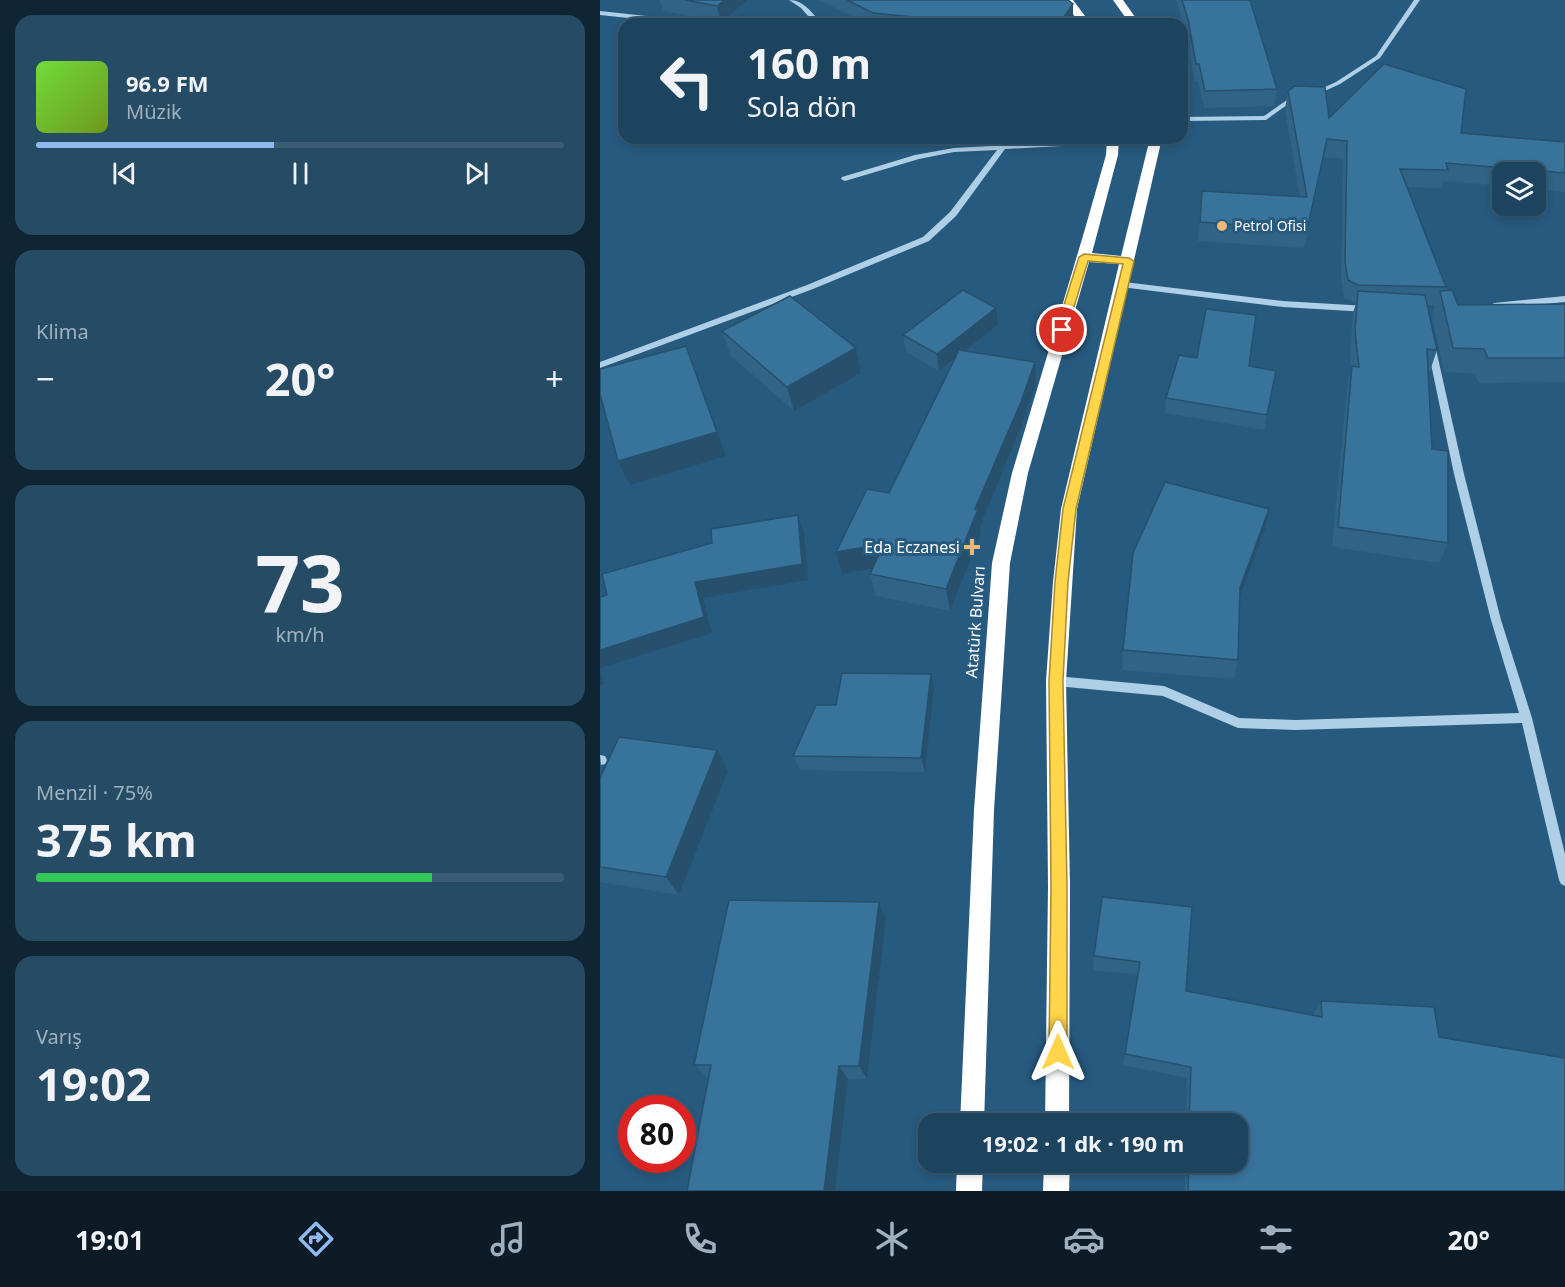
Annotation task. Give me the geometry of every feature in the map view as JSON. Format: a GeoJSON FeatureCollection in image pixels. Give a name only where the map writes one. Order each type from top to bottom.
{"type":"FeatureCollection","features":[{"type":"Feature","properties":{"kind":"highway"},"geometry":{"type":"LineString","coordinates":[[1068,0],[1082,18]]}},
{"type":"Feature","properties":{"kind":"highway"},"geometry":{"type":"LineString","coordinates":[[1118,0],[1131,18]]}},
{"type":"Feature","properties":{"kind":"highway","name":"Atatürk Bulvarı"},"geometry":{"type":"LineString","coordinates":[[972,1113],[984,810],[1001,563],[1020,473],[1084,257],[1112,155],[1113,144]]}},
{"type":"Feature","properties":{"kind":"highway"},"geometry":{"type":"LineString","coordinates":[[1057,1113],[1059,886],[1056,681],[1069,509],[1124,285],[1155,144]]}},
{"type":"Feature","properties":{"kind":"highway"},"geometry":{"type":"LineString","coordinates":[[1084,257],[1129,261]]}},
{"type":"Feature","properties":{"kind":"highway"},"geometry":{"type":"LineString","coordinates":[[969,1191],[970,1173]]}},
{"type":"Feature","properties":{"kind":"highway"},"geometry":{"type":"LineString","coordinates":[[1056,1191],[1057,1173]]}},
{"type":"Feature","properties":{"kind":"street"},"geometry":{"type":"LineString","coordinates":[[792,0],[813,18]]}},
{"type":"Feature","properties":{"kind":"street"},"geometry":{"type":"LineString","coordinates":[[1188,119],[1266,117],[1289,101],[1338,83],[1378,57],[1417,0]]}},
{"type":"Feature","properties":{"kind":"street"},"geometry":{"type":"LineString","coordinates":[[600,14],[641,18]]}},
{"type":"Feature","properties":{"kind":"street"},"geometry":{"type":"LineString","coordinates":[[846,179],[918,157],[954,150],[1044,144]]}},
{"type":"Feature","properties":{"kind":"street"},"geometry":{"type":"LineString","coordinates":[[600,365],[810,287],[926,239],[953,213],[1003,147]]}},
{"type":"Feature","properties":{"kind":"street"},"geometry":{"type":"LineString","coordinates":[[1124,285],[1283,304],[1377,309]]}},
{"type":"Feature","properties":{"kind":"street"},"geometry":{"type":"LineString","coordinates":[[1479,307],[1565,299]]}},
{"type":"Feature","properties":{"kind":"street"},"geometry":{"type":"LineString","coordinates":[[1429,335],[1459,474],[1496,620],[1526,718],[1565,880]]}},
{"type":"Feature","properties":{"kind":"street"},"geometry":{"type":"LineString","coordinates":[[1056,681],[1164,691],[1238,723],[1295,725],[1526,718]]}},
{"type":"Feature","properties":{"kind":"building"},"geometry":{"type":"Polygon","coordinates":[[[685,0],[725,0],[717,6],[685,0]]]}},
{"type":"Feature","properties":{"kind":"building"},"geometry":{"type":"Polygon","coordinates":[[[847,0],[1068,0],[1073,4],[1063,18],[923,18],[873,13],[847,0]]]}},
{"type":"Feature","properties":{"kind":"building"},"geometry":{"type":"Polygon","coordinates":[[[1182,0],[1250,0],[1277,89],[1205,91],[1199,64],[1196,64],[1182,0]]]}},
{"type":"Feature","properties":{"kind":"building"},"geometry":{"type":"Polygon","coordinates":[[[1384,64],[1466,89],[1461,133],[1565,142],[1565,173],[1546,171],[1546,162],[1492,162],[1492,167],[1446,163],[1448,170],[1400,169],[1446,287],[1358,285],[1348,280],[1345,262],[1347,141],[1327,139],[1307,230],[1200,222],[1202,191],[1307,197],[1288,91],[1295,86],[1325,87],[1329,118],[1384,64]]]}},
{"type":"Feature","properties":{"kind":"building"},"geometry":{"type":"Polygon","coordinates":[[[963,290],[996,308],[937,354],[903,335],[963,290]]]}},
{"type":"Feature","properties":{"kind":"building"},"geometry":{"type":"Polygon","coordinates":[[[1452,290],[1458,305],[1565,304],[1565,358],[1488,358],[1484,349],[1453,348],[1440,291],[1452,290]]]}},
{"type":"Feature","properties":{"kind":"building"},"geometry":{"type":"Polygon","coordinates":[[[1358,291],[1425,295],[1437,350],[1427,349],[1432,449],[1448,451],[1448,543],[1338,527],[1352,366],[1359,367],[1355,331],[1358,291]]]}},
{"type":"Feature","properties":{"kind":"building"},"geometry":{"type":"Polygon","coordinates":[[[790,296],[856,348],[787,387],[722,331],[790,296]]]}},
{"type":"Feature","properties":{"kind":"building"},"geometry":{"type":"Polygon","coordinates":[[[1206,309],[1256,315],[1249,366],[1276,371],[1267,415],[1166,398],[1179,355],[1197,358],[1206,309]]]}},
{"type":"Feature","properties":{"kind":"building"},"geometry":{"type":"Polygon","coordinates":[[[686,346],[717,432],[618,461],[600,394],[600,369],[686,346]]]}},
{"type":"Feature","properties":{"kind":"building"},"geometry":{"type":"Polygon","coordinates":[[[959,350],[1035,362],[1021,402],[975,509],[978,509],[946,589],[870,574],[884,544],[836,552],[867,489],[889,493],[959,350]]]}},
{"type":"Feature","properties":{"kind":"building"},"geometry":{"type":"Polygon","coordinates":[[[1165,482],[1269,509],[1240,588],[1238,660],[1123,650],[1133,553],[1165,482]]]}},
{"type":"Feature","properties":{"kind":"building"},"geometry":{"type":"Polygon","coordinates":[[[798,515],[802,564],[695,582],[704,617],[600,650],[600,597],[607,595],[602,574],[712,543],[711,529],[798,515]]]}},
{"type":"Feature","properties":{"kind":"building"},"geometry":{"type":"Polygon","coordinates":[[[842,673],[931,674],[921,758],[793,756],[816,705],[836,705],[842,673]]]}},
{"type":"Feature","properties":{"kind":"building"},"geometry":{"type":"Polygon","coordinates":[[[619,737],[717,750],[666,877],[600,867],[600,778],[619,737]]]}},
{"type":"Feature","properties":{"kind":"building"},"geometry":{"type":"Polygon","coordinates":[[[1102,897],[1192,907],[1186,991],[1322,1017],[1321,1001],[1434,1007],[1439,1037],[1565,1058],[1565,1191],[1188,1191],[1189,1173],[1248,1173],[1248,1113],[1189,1113],[1191,1067],[1125,1054],[1140,962],[1094,956],[1102,897]]]}},
{"type":"Feature","properties":{"kind":"building"},"geometry":{"type":"Polygon","coordinates":[[[729,900],[879,902],[859,1066],[839,1066],[824,1191],[687,1191],[690,1173],[696,1173],[696,1144],[711,1065],[694,1065],[729,900]]]}},
{"type":"Feature","properties":{"kind":"place","name":"Petrol Ofisi"},"geometry":{"type":"Point","coordinates":[1222,226]}},
{"type":"Feature","properties":{"kind":"place","name":"Eda Eczanesi"},"geometry":{"type":"Point","coordinates":[972,547]}},
{"type":"Feature","properties":{"kind":"route"},"geometry":{"type":"LineString","coordinates":[[1058,1052],[1059,886],[1056,681],[1062,582],[1069,509],[1129,261],[1084,257],[1062,330]]}}]}
